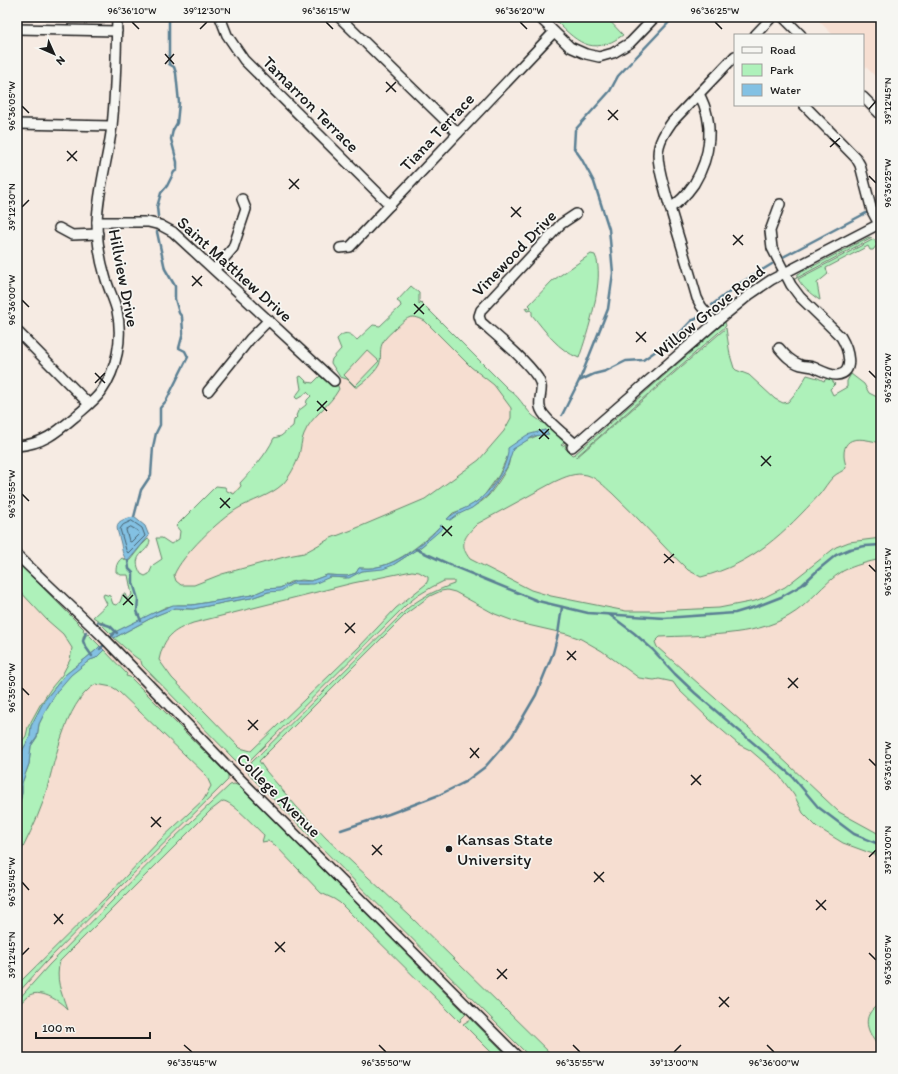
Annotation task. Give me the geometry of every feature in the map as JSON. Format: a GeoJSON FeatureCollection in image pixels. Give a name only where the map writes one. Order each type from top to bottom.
{"type":"FeatureCollection","features":[{"type":"Feature","properties":{"kind":"street","name":"Hillview Drive"},"geometry":{"type":"LineString","coordinates":[[17,446],[30,445],[55,434],[90,404],[109,378],[116,362],[119,345],[119,324],[117,311],[105,277],[100,255],[97,222],[101,188],[112,126],[115,92],[117,17]]}},
{"type":"Feature","properties":{"kind":"street","name":"Tamarron Terrace"},"geometry":{"type":"LineString","coordinates":[[220,17],[227,36],[244,60],[390,205]]}},
{"type":"Feature","properties":{"kind":"street"},"geometry":{"type":"LineString","coordinates":[[339,17],[458,133]]}},
{"type":"Feature","properties":{"kind":"street"},"geometry":{"type":"LineString","coordinates":[[539,17],[570,47],[586,54],[599,57],[613,53],[630,43],[655,17]]}},
{"type":"Feature","properties":{"kind":"street"},"geometry":{"type":"LineString","coordinates":[[756,34],[772,17]]}},
{"type":"Feature","properties":{"kind":"street"},"geometry":{"type":"LineString","coordinates":[[783,17],[800,34]]}},
{"type":"Feature","properties":{"kind":"street"},"geometry":{"type":"LineString","coordinates":[[17,29],[117,31]]}},
{"type":"Feature","properties":{"kind":"street","name":"Tiana Terrace"},"geometry":{"type":"LineString","coordinates":[[340,248],[350,247],[554,32]]}},
{"type":"Feature","properties":{"kind":"street"},"geometry":{"type":"LineString","coordinates":[[715,323],[701,306],[697,298],[670,208],[659,166],[658,154],[660,144],[672,122],[734,57]]}},
{"type":"Feature","properties":{"kind":"street"},"geometry":{"type":"LineString","coordinates":[[670,208],[678,204],[690,190],[702,168],[710,142],[710,131],[705,105],[699,94]]}},
{"type":"Feature","properties":{"kind":"street"},"geometry":{"type":"LineString","coordinates":[[864,98],[881,115]]}},
{"type":"Feature","properties":{"kind":"street"},"geometry":{"type":"LineString","coordinates":[[805,106],[856,158],[860,165],[872,211],[880,224]]}},
{"type":"Feature","properties":{"kind":"street"},"geometry":{"type":"LineString","coordinates":[[17,124],[112,126]]}},
{"type":"Feature","properties":{"kind":"street"},"geometry":{"type":"LineString","coordinates":[[215,269],[233,248],[238,238],[246,209],[242,199]]}},
{"type":"Feature","properties":{"kind":"street"},"geometry":{"type":"LineString","coordinates":[[779,348],[792,360],[800,364],[831,374],[838,375],[843,373],[850,360],[841,337],[800,297],[785,274],[772,248],[770,231],[780,204]]}},
{"type":"Feature","properties":{"kind":"street","name":"Vinewood Drive"},"geometry":{"type":"LineString","coordinates":[[574,446],[544,416],[540,409],[542,387],[539,379],[531,369],[482,322],[479,316],[481,310],[561,224],[576,214]]}},
{"type":"Feature","properties":{"kind":"street","name":"Saint Matthew Drive"},"geometry":{"type":"LineString","coordinates":[[97,222],[148,222],[160,225],[173,232],[215,269],[334,382]]}},
{"type":"Feature","properties":{"kind":"street","name":"Willow Grove Road"},"geometry":{"type":"LineString","coordinates":[[574,446],[715,323],[771,280],[880,224]]}},
{"type":"Feature","properties":{"kind":"street"},"geometry":{"type":"LineString","coordinates":[[59,228],[72,235],[98,234]]}},
{"type":"Feature","properties":{"kind":"street"},"geometry":{"type":"LineString","coordinates":[[208,391],[268,320]]}},
{"type":"Feature","properties":{"kind":"street"},"geometry":{"type":"LineString","coordinates":[[17,331],[90,404]]}},
{"type":"Feature","properties":{"kind":"street","name":"College Avenue"},"geometry":{"type":"LineString","coordinates":[[17,555],[102,636],[242,782],[518,1057]]}},
{"type":"Feature","properties":{"kind":"shaded area"},"geometry":{"type":"Polygon","coordinates":[[[815,17],[881,17],[881,82],[864,65],[864,34],[832,34],[815,17]]]}},
{"type":"Feature","properties":{"kind":"shaded area","name":"Kansas State University"},"geometry":{"type":"Polygon","coordinates":[[[413,300],[576,465],[778,413],[881,433],[881,1057],[17,1057],[17,564],[94,641],[413,300]]]}},
{"type":"Feature","properties":{"kind":"green space"},"geometry":{"type":"Polygon","coordinates":[[[552,17],[606,17],[623,35],[612,42],[602,45],[593,46],[584,44],[569,33],[552,17]]]}},
{"type":"Feature","properties":{"kind":"green space"},"geometry":{"type":"Polygon","coordinates":[[[869,237],[872,238],[795,279],[798,274],[869,237]]]}},
{"type":"Feature","properties":{"kind":"green space"},"geometry":{"type":"Polygon","coordinates":[[[874,239],[877,245],[873,250],[870,250],[868,246],[826,268],[828,274],[817,283],[820,300],[807,290],[798,279],[874,239]]]}},
{"type":"Feature","properties":{"kind":"green space"},"geometry":{"type":"Polygon","coordinates":[[[591,254],[595,255],[598,265],[597,291],[579,358],[565,350],[547,334],[532,315],[531,310],[527,311],[525,308],[527,307],[529,309],[531,307],[529,305],[552,281],[591,254]]]}},
{"type":"Feature","properties":{"kind":"green space"},"geometry":{"type":"Polygon","coordinates":[[[411,286],[419,293],[419,304],[421,302],[515,395],[532,415],[542,423],[545,421],[564,440],[565,442],[561,445],[566,444],[565,448],[572,455],[575,454],[725,322],[726,326],[577,457],[726,328],[730,355],[734,368],[749,375],[775,399],[783,403],[788,402],[798,390],[807,375],[824,381],[829,377],[835,384],[830,389],[833,395],[847,387],[847,381],[851,374],[864,384],[869,393],[881,399],[881,443],[857,439],[847,443],[844,456],[846,468],[829,481],[820,494],[794,522],[752,555],[720,571],[701,577],[688,570],[612,493],[594,478],[583,474],[562,478],[477,524],[466,536],[464,540],[464,549],[470,559],[531,590],[551,596],[626,611],[653,611],[719,608],[755,601],[785,587],[836,547],[849,542],[881,538],[881,559],[857,565],[843,571],[796,611],[775,623],[760,628],[726,634],[660,637],[655,642],[657,647],[757,735],[839,812],[881,835],[881,857],[843,843],[817,827],[803,813],[794,795],[778,774],[750,750],[738,744],[709,719],[678,689],[673,682],[659,679],[654,680],[639,678],[602,651],[581,639],[567,634],[519,623],[495,614],[455,592],[447,590],[430,596],[407,613],[259,761],[296,806],[326,838],[410,916],[554,1057],[530,1057],[255,781],[247,771],[250,764],[408,608],[430,594],[454,584],[454,581],[444,581],[432,587],[406,605],[250,760],[242,764],[235,760],[142,665],[141,661],[114,638],[171,609],[193,609],[251,598],[292,584],[307,584],[330,577],[346,578],[362,571],[393,565],[422,546],[443,527],[441,525],[428,538],[394,561],[375,568],[359,568],[356,573],[347,576],[327,575],[311,581],[302,580],[290,582],[280,588],[266,589],[252,595],[192,605],[166,607],[111,634],[100,623],[103,622],[93,617],[107,604],[103,596],[104,594],[110,596],[113,604],[116,605],[120,602],[123,594],[125,594],[127,599],[132,595],[128,575],[121,575],[116,572],[117,564],[122,558],[128,561],[130,560],[148,539],[150,540],[149,545],[138,558],[137,562],[141,574],[145,576],[149,574],[153,565],[162,559],[156,538],[162,538],[171,544],[179,539],[180,531],[176,526],[216,486],[225,487],[227,491],[234,494],[241,486],[240,483],[263,456],[274,438],[281,436],[293,426],[298,411],[306,405],[307,400],[311,396],[307,392],[297,399],[295,397],[301,389],[299,377],[301,376],[307,382],[313,383],[320,376],[332,386],[336,381],[339,389],[331,401],[316,416],[307,428],[296,463],[286,481],[267,495],[229,514],[211,529],[178,567],[174,575],[176,581],[181,585],[194,585],[222,574],[304,553],[331,538],[425,499],[479,460],[504,431],[511,418],[511,408],[494,385],[471,367],[425,321],[416,317],[406,319],[388,335],[381,347],[379,365],[366,380],[357,387],[355,387],[347,379],[340,377],[331,363],[332,359],[341,349],[337,339],[340,336],[347,334],[357,340],[373,325],[380,326],[401,306],[397,301],[411,286]],[[367,350],[344,375],[355,386],[379,361],[367,350]],[[545,430],[518,441],[508,455],[499,475],[483,497],[469,507],[453,513],[447,519],[450,520],[485,499],[506,470],[513,449],[545,430]],[[412,571],[353,583],[193,623],[174,632],[166,640],[159,660],[172,678],[240,748],[251,751],[359,647],[396,608],[426,584],[428,577],[419,572],[412,571]]]}},
{"type":"Feature","properties":{"kind":"green space"},"geometry":{"type":"Polygon","coordinates":[[[17,562],[84,629],[85,634],[82,638],[88,634],[100,646],[65,675],[44,701],[31,726],[30,737],[21,753],[17,774],[17,748],[26,736],[28,727],[40,705],[62,675],[70,660],[72,648],[63,634],[47,620],[17,588],[17,562]]]}},
{"type":"Feature","properties":{"kind":"green space"},"geometry":{"type":"Polygon","coordinates":[[[104,650],[127,674],[126,676],[130,677],[228,775],[228,780],[45,963],[17,994],[17,985],[112,891],[159,841],[204,799],[211,786],[206,775],[117,690],[112,687],[96,684],[85,693],[76,705],[68,720],[56,754],[43,802],[17,860],[17,815],[22,793],[22,783],[29,764],[31,746],[37,737],[39,724],[62,684],[75,671],[90,660],[96,658],[104,650]]]}},
{"type":"Feature","properties":{"kind":"green space"},"geometry":{"type":"Polygon","coordinates":[[[234,784],[240,786],[466,1014],[460,1022],[340,903],[321,893],[275,845],[268,841],[262,842],[264,835],[232,805],[223,801],[210,811],[60,961],[58,980],[67,1009],[49,996],[38,993],[28,996],[17,1008],[17,1001],[49,965],[173,839],[230,785],[234,784]]]}},
{"type":"Feature","properties":{"kind":"green space"},"geometry":{"type":"Polygon","coordinates":[[[881,1003],[881,1050],[871,1035],[867,1025],[869,1014],[881,1003]]]}},
{"type":"Feature","properties":{"kind":"green space"},"geometry":{"type":"Polygon","coordinates":[[[471,1019],[509,1057],[496,1057],[463,1024],[471,1019]]]}},
{"type":"Feature","properties":{"kind":"water"},"geometry":{"type":"Polygon","coordinates":[[[545,430],[549,434],[534,436],[513,449],[507,467],[488,495],[472,508],[450,520],[447,519],[482,498],[498,478],[506,462],[508,448],[527,435],[545,430]]]}},
{"type":"Feature","properties":{"kind":"water"},"geometry":{"type":"Polygon","coordinates":[[[134,517],[145,526],[149,536],[128,561],[123,554],[117,526],[122,521],[134,517]]]}},
{"type":"Feature","properties":{"kind":"water"},"geometry":{"type":"Polygon","coordinates":[[[441,525],[444,527],[422,546],[393,565],[383,569],[362,571],[349,578],[330,577],[314,584],[292,584],[281,591],[268,592],[251,598],[193,609],[175,608],[155,616],[114,638],[111,634],[173,605],[192,605],[252,595],[266,589],[280,588],[295,581],[311,581],[327,575],[347,576],[356,573],[359,568],[372,568],[385,565],[403,557],[421,545],[441,525]]]}},
{"type":"Feature","properties":{"kind":"water"},"geometry":{"type":"Polygon","coordinates":[[[100,646],[104,650],[96,658],[90,660],[71,675],[58,690],[39,724],[37,737],[31,746],[29,764],[22,783],[22,793],[17,815],[17,774],[21,753],[30,737],[31,726],[44,701],[65,675],[100,646]]]}},
{"type":"Feature","properties":{"kind":"waterway"},"geometry":{"type":"LineString","coordinates":[[158,216],[157,207],[161,193],[167,186],[174,172],[177,170],[177,162],[171,139],[173,130],[177,123],[179,103],[176,73],[174,67],[169,64],[169,17]]}},
{"type":"Feature","properties":{"kind":"waterway"},"geometry":{"type":"LineString","coordinates":[[562,415],[580,379],[608,309],[613,273],[609,229],[594,182],[574,148],[575,130],[610,91],[618,76],[674,17]]}},
{"type":"Feature","properties":{"kind":"waterway"},"geometry":{"type":"LineString","coordinates":[[877,207],[881,205]]}},
{"type":"Feature","properties":{"kind":"waterway"},"geometry":{"type":"LineString","coordinates":[[783,257],[866,213]]}},
{"type":"Feature","properties":{"kind":"waterway"},"geometry":{"type":"LineString","coordinates":[[134,517],[141,490],[151,475],[153,447],[156,433],[160,425],[160,408],[166,401],[188,357],[185,351],[179,348],[183,333],[182,317],[179,313],[175,299],[175,286],[165,269],[157,232]]}},
{"type":"Feature","properties":{"kind":"waterway"},"geometry":{"type":"LineString","coordinates":[[712,305],[739,284],[772,264]]}},
{"type":"Feature","properties":{"kind":"waterway"},"geometry":{"type":"LineString","coordinates":[[579,381],[594,374],[606,371],[626,361],[643,360],[676,337],[691,321],[702,314]]}},
{"type":"Feature","properties":{"kind":"waterway"},"geometry":{"type":"LineString","coordinates":[[416,549],[455,567],[538,601],[588,613],[664,618],[735,613],[758,606],[781,597],[802,585],[836,555],[850,549],[881,545]]}},
{"type":"Feature","properties":{"kind":"waterway"},"geometry":{"type":"LineString","coordinates":[[128,561],[129,569],[133,573],[133,583],[138,599],[137,611],[141,621]]}},
{"type":"Feature","properties":{"kind":"waterway"},"geometry":{"type":"LineString","coordinates":[[341,830],[439,795],[465,782],[485,767],[512,736],[536,695],[553,653],[558,634],[562,607]]}},
{"type":"Feature","properties":{"kind":"waterway"},"geometry":{"type":"LineString","coordinates":[[610,615],[634,633],[652,649],[695,693],[792,776],[818,807],[854,834],[881,845]]}},
{"type":"Feature","properties":{"kind":"waterway"},"geometry":{"type":"LineString","coordinates":[[98,622],[110,626],[117,633]]}},
{"type":"Feature","properties":{"kind":"waterway"},"geometry":{"type":"LineString","coordinates":[[86,632],[83,641],[92,656]]}},
{"type":"Feature","properties":{"kind":"waterway"},"geometry":{"type":"LineString","coordinates":[[100,649],[114,634]]}},
{"type":"Feature","properties":{"kind":"place","name":"Kansas State University"},"geometry":{"type":"Point","coordinates":[449,849]}}]}
